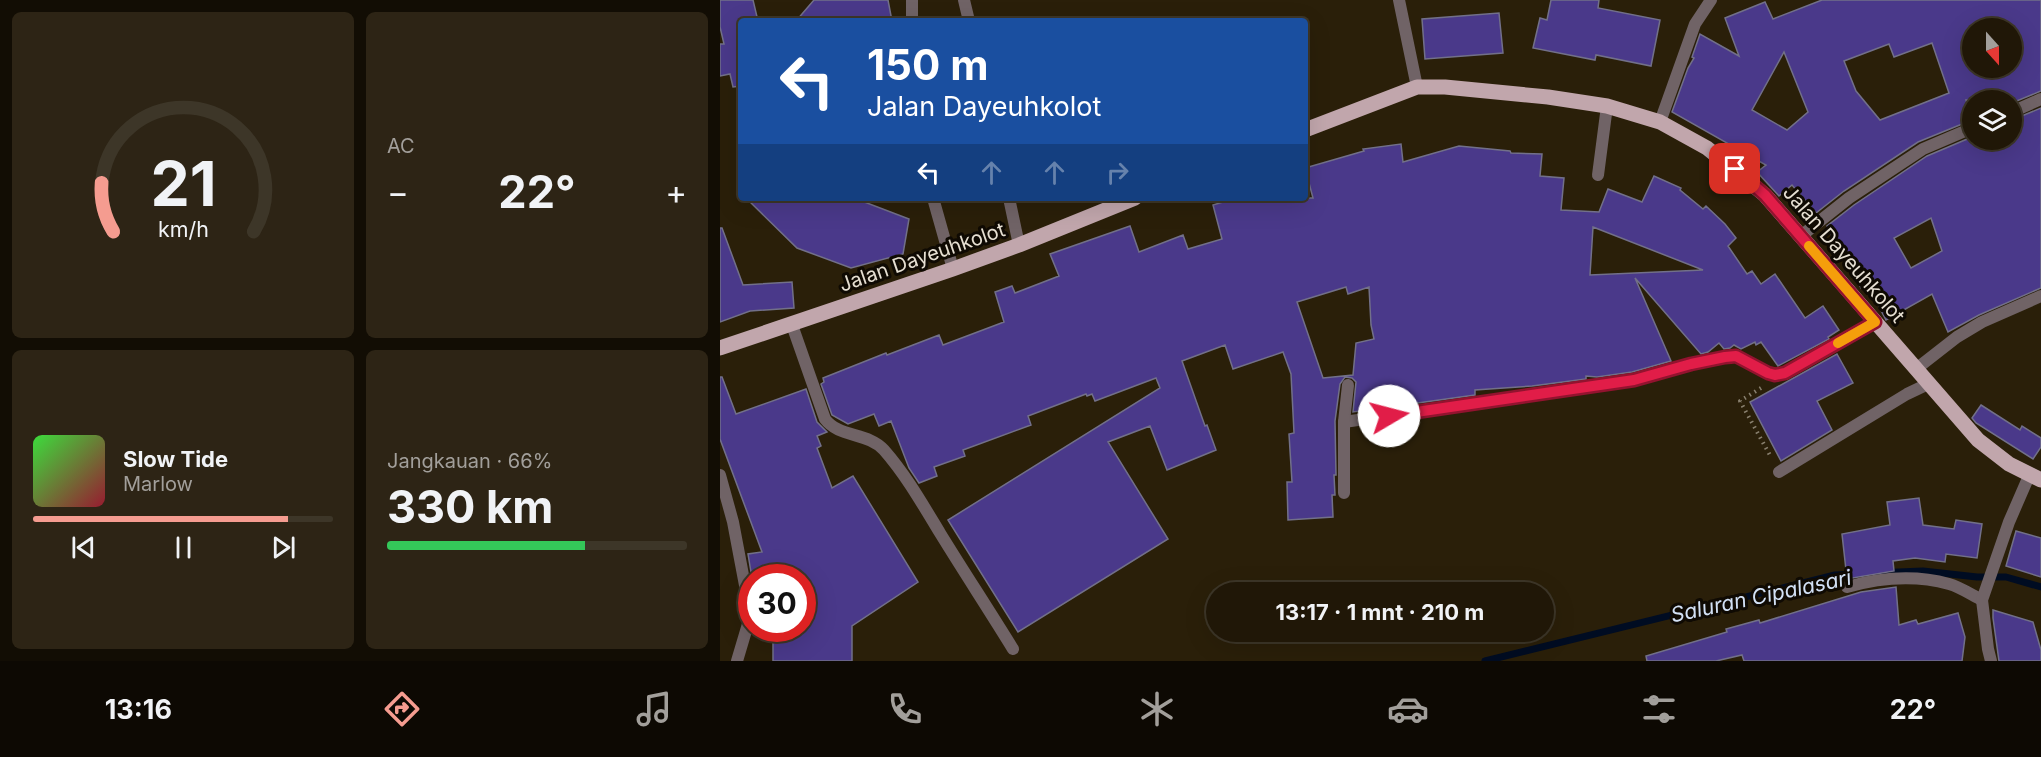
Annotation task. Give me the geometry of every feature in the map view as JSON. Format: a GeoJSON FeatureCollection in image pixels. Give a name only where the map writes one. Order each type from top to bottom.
{"type":"FeatureCollection","features":[{"type":"Feature","properties":{"kind":"main road","name":"Jalan Dayeuhkolot"},"geometry":{"type":"LineString","coordinates":[[1308,129],[1417,87],[1505,92],[1607,106],[1660,122],[1707,148],[1765,195],[1978,440],[2009,464],[2035,478]]}},
{"type":"Feature","properties":{"kind":"main road","name":"Jalan Dayeuhkolot"},"geometry":{"type":"LineString","coordinates":[[720,348],[953,269],[1128,201]]}},
{"type":"Feature","properties":{"kind":"street"},"geometry":{"type":"LineString","coordinates":[[912,0],[912,18]]}},
{"type":"Feature","properties":{"kind":"street"},"geometry":{"type":"LineString","coordinates":[[964,0],[968,18]]}},
{"type":"Feature","properties":{"kind":"street"},"geometry":{"type":"LineString","coordinates":[[1399,0],[1417,87]]}},
{"type":"Feature","properties":{"kind":"street"},"geometry":{"type":"LineString","coordinates":[[1660,122],[1695,24],[1712,0]]}},
{"type":"Feature","properties":{"kind":"street"},"geometry":{"type":"LineString","coordinates":[[2022,108],[2041,99]]}},
{"type":"Feature","properties":{"kind":"street"},"geometry":{"type":"LineString","coordinates":[[1598,175],[1607,106]]}},
{"type":"Feature","properties":{"kind":"street"},"geometry":{"type":"LineString","coordinates":[[1801,236],[1849,198],[1923,149],[1962,132]]}},
{"type":"Feature","properties":{"kind":"street"},"geometry":{"type":"LineString","coordinates":[[934,201],[953,269]]}},
{"type":"Feature","properties":{"kind":"street"},"geometry":{"type":"LineString","coordinates":[[1010,201],[1019,245]]}},
{"type":"Feature","properties":{"kind":"street"},"geometry":{"type":"LineString","coordinates":[[1916,369],[1938,351],[1982,322],[2041,296]]}},
{"type":"Feature","properties":{"kind":"street"},"geometry":{"type":"LineString","coordinates":[[1344,422],[1634,380],[1725,357],[1736,356],[1775,375],[1785,373],[1875,322]]}},
{"type":"Feature","properties":{"kind":"street"},"geometry":{"type":"LineString","coordinates":[[792,324],[825,419],[835,429],[874,442],[883,448],[908,482],[1013,649]]}},
{"type":"Feature","properties":{"kind":"street"},"geometry":{"type":"LineString","coordinates":[[1779,472],[1907,394],[1928,384]]}},
{"type":"Feature","properties":{"kind":"street"},"geometry":{"type":"LineString","coordinates":[[1344,493],[1344,422],[1348,385]]}},
{"type":"Feature","properties":{"kind":"street"},"geometry":{"type":"LineString","coordinates":[[720,475],[733,522],[748,604],[746,633],[737,661]]}},
{"type":"Feature","properties":{"kind":"street"},"geometry":{"type":"LineString","coordinates":[[1991,661],[1984,596],[2009,522],[2035,478]]}},
{"type":"Feature","properties":{"kind":"street"},"geometry":{"type":"LineString","coordinates":[[1847,588],[1870,581],[1909,579],[1950,584],[1984,596]]}},
{"type":"Feature","properties":{"kind":"path"},"geometry":{"type":"LineString","coordinates":[[1779,472],[1740,401],[1785,373]]}},
{"type":"Feature","properties":{"kind":"building"},"geometry":{"type":"Polygon","coordinates":[[[720,0],[753,0],[757,18],[738,18],[738,86],[733,87],[730,74],[720,76],[720,44],[724,44],[720,27],[720,0]]]}},
{"type":"Feature","properties":{"kind":"building"},"geometry":{"type":"Polygon","coordinates":[[[814,0],[888,0],[891,18],[799,18],[814,0]]]}},
{"type":"Feature","properties":{"kind":"building"},"geometry":{"type":"Polygon","coordinates":[[[1551,0],[1599,0],[1598,8],[1660,20],[1651,66],[1596,55],[1595,60],[1533,48],[1540,18],[1547,20],[1551,0]]]}},
{"type":"Feature","properties":{"kind":"building"},"geometry":{"type":"Polygon","coordinates":[[[1822,0],[2041,0],[2041,91],[2022,99],[2022,90],[1962,90],[1962,124],[1918,142],[1844,191],[1816,213],[1792,185],[1779,196],[1757,172],[1766,165],[1672,112],[1694,58],[1692,57],[1700,34],[1739,56],[1725,18],[1765,2],[1773,19],[1822,0]],[[1932,43],[1894,57],[1889,44],[1844,61],[1856,91],[1880,120],[1949,93],[1932,43]],[[1784,52],[1752,110],[1787,130],[1808,112],[1784,52]]]}},
{"type":"Feature","properties":{"kind":"building"},"geometry":{"type":"Polygon","coordinates":[[[1499,13],[1503,53],[1425,59],[1422,19],[1499,13]]]}},
{"type":"Feature","properties":{"kind":"building"},"geometry":{"type":"Polygon","coordinates":[[[2041,108],[2041,288],[1979,315],[1948,332],[1932,294],[1886,320],[1867,284],[1861,288],[1827,226],[1927,156],[1962,141],[1962,150],[2022,150],[2022,116],[2041,108]],[[1931,218],[1894,238],[1911,268],[1942,251],[1931,218]]]}},
{"type":"Feature","properties":{"kind":"building"},"geometry":{"type":"Polygon","coordinates":[[[1401,144],[1403,162],[1459,146],[1510,151],[1511,153],[1542,154],[1540,176],[1564,178],[1561,210],[1599,212],[1608,189],[1642,202],[1654,176],[1681,188],[1680,190],[1703,209],[1706,206],[1725,224],[1736,238],[1728,246],[1747,274],[1752,271],[1761,284],[1775,274],[1805,318],[1823,306],[1839,330],[1828,337],[1829,339],[1778,366],[1761,342],[1756,345],[1755,342],[1741,349],[1734,345],[1724,349],[1719,343],[1708,352],[1701,354],[1635,278],[1671,361],[1632,372],[1597,377],[1586,376],[1586,379],[1532,386],[1475,390],[1475,395],[1353,412],[1356,382],[1352,378],[1345,377],[1340,384],[1335,421],[1336,475],[1334,475],[1335,495],[1332,495],[1333,517],[1288,520],[1287,482],[1292,482],[1289,434],[1294,433],[1291,374],[1283,352],[1233,369],[1225,345],[1182,361],[1216,450],[1167,470],[1150,426],[1108,442],[1168,539],[1018,632],[948,520],[1160,388],[1156,378],[1095,401],[1092,394],[1087,396],[1086,394],[1028,416],[1031,425],[963,450],[965,456],[934,467],[937,476],[919,483],[909,468],[891,421],[879,426],[874,414],[848,424],[832,415],[821,384],[824,382],[823,378],[939,335],[943,345],[1004,322],[995,292],[1012,286],[1015,293],[1059,276],[1050,254],[1130,226],[1139,252],[1183,235],[1188,249],[1222,239],[1213,205],[1226,201],[1308,201],[1308,198],[1313,198],[1308,179],[1308,167],[1364,151],[1363,149],[1401,144]],[[1593,227],[1590,275],[1703,270],[1593,227]],[[1346,287],[1297,302],[1323,378],[1353,375],[1356,343],[1374,339],[1369,287],[1348,294],[1346,287]]]}},
{"type":"Feature","properties":{"kind":"building"},"geometry":{"type":"Polygon","coordinates":[[[749,201],[862,201],[909,219],[903,254],[851,268],[797,248],[749,201]]]}},
{"type":"Feature","properties":{"kind":"building"},"geometry":{"type":"Polygon","coordinates":[[[720,228],[722,228],[743,285],[792,282],[794,308],[750,311],[720,322],[720,228]]]}},
{"type":"Feature","properties":{"kind":"building"},"geometry":{"type":"Polygon","coordinates":[[[1837,354],[1853,383],[1817,401],[1832,430],[1781,461],[1750,402],[1837,354]]]}},
{"type":"Feature","properties":{"kind":"building"},"geometry":{"type":"Polygon","coordinates":[[[720,377],[722,377],[736,414],[806,389],[817,422],[827,432],[817,436],[821,446],[817,448],[832,488],[853,476],[918,582],[852,626],[852,661],[773,661],[773,642],[816,642],[816,564],[750,564],[748,554],[762,552],[720,439],[720,377]]]}},
{"type":"Feature","properties":{"kind":"building"},"geometry":{"type":"Polygon","coordinates":[[[1981,405],[2020,430],[2022,426],[2041,438],[2041,447],[2033,459],[1976,423],[1972,418],[1981,405]]]}},
{"type":"Feature","properties":{"kind":"building"},"geometry":{"type":"Polygon","coordinates":[[[1919,498],[1923,525],[1954,529],[1956,520],[1982,524],[1977,558],[1946,554],[1945,562],[1915,558],[1893,561],[1894,571],[1847,579],[1842,534],[1890,525],[1887,502],[1919,498]]]}},
{"type":"Feature","properties":{"kind":"building"},"geometry":{"type":"Polygon","coordinates":[[[2016,531],[2041,538],[2041,577],[2006,566],[2016,531]]]}},
{"type":"Feature","properties":{"kind":"building"},"geometry":{"type":"Polygon","coordinates":[[[1896,587],[1899,625],[1916,620],[1918,624],[1958,613],[1965,637],[1962,661],[1744,661],[1742,655],[1716,661],[1647,661],[1646,656],[1727,632],[1726,629],[1759,620],[1760,623],[1861,592],[1896,587]]]}},
{"type":"Feature","properties":{"kind":"building"},"geometry":{"type":"Polygon","coordinates":[[[1993,610],[2033,622],[2041,650],[2041,661],[1999,661],[1993,610]]]}},
{"type":"Feature","properties":{"kind":"waterway","name":"Saluran Cipalasari"},"geometry":{"type":"LineString","coordinates":[[1874,573],[1923,571],[1977,577],[2006,577],[2041,587]]}},
{"type":"Feature","properties":{"kind":"waterway","name":"Saluran Cipalasari"},"geometry":{"type":"LineString","coordinates":[[1485,661],[1835,575],[1854,574]]}},
{"type":"Feature","properties":{"kind":"slow traffic"},"geometry":{"type":"LineString","coordinates":[[1809,246],[1875,322],[1838,343]]}},
{"type":"Feature","properties":{"kind":"route"},"geometry":{"type":"LineString","coordinates":[[1389,416],[1634,380],[1725,357],[1736,356],[1775,375],[1785,373],[1875,322],[1765,195],[1735,169]]}}]}
